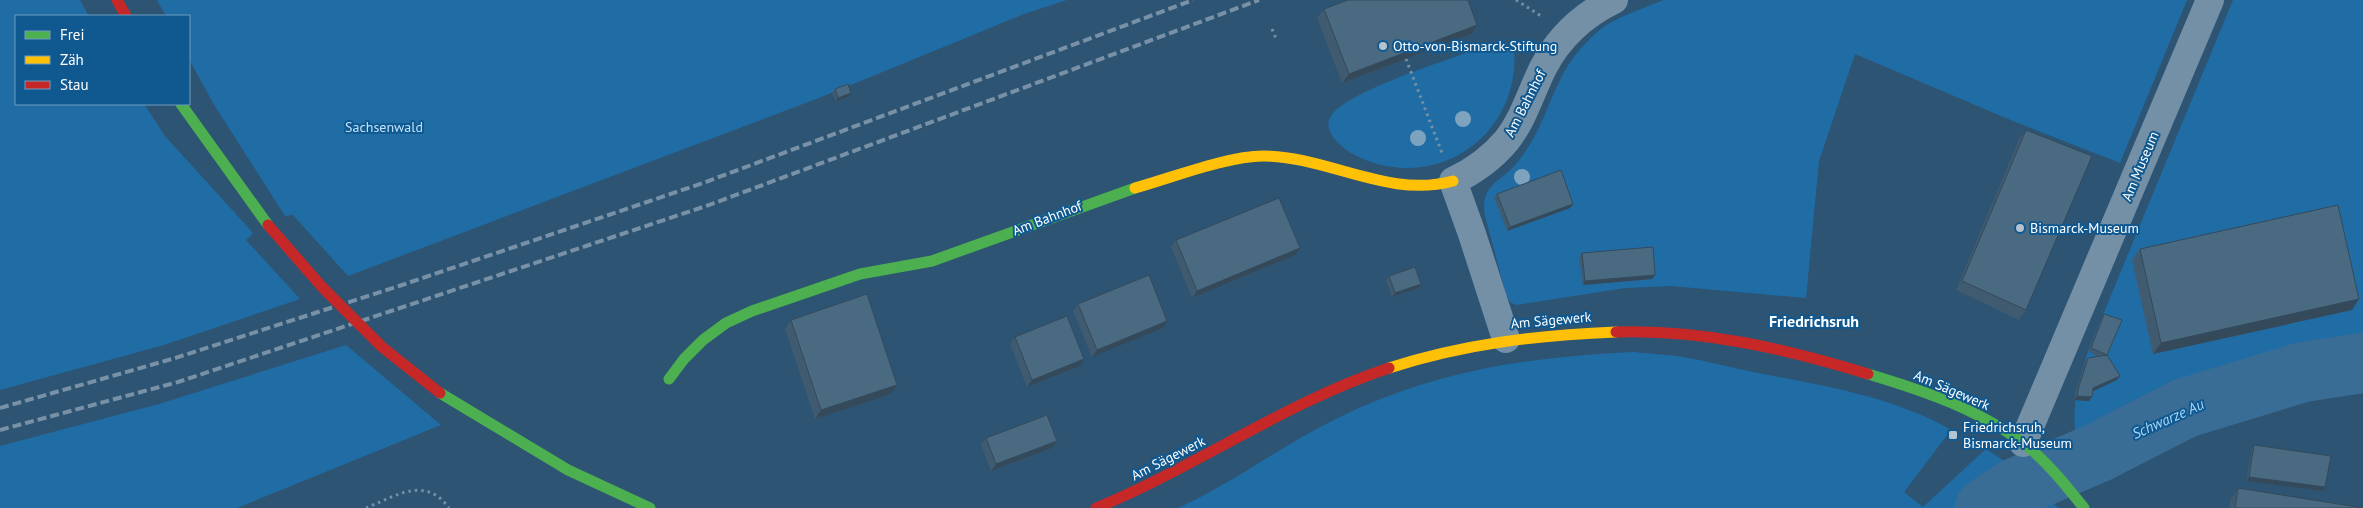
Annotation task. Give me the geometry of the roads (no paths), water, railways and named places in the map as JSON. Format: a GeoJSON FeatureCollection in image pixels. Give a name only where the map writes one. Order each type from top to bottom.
{"type":"FeatureCollection","features":[{"type":"Feature","properties":{"kind":"main road"},"geometry":{"type":"LineString","coordinates":[[117,0],[125,15]]}},
{"type":"Feature","properties":{"kind":"main road"},"geometry":{"type":"LineString","coordinates":[[182,105],[268,225],[322,287],[382,347],[440,393],[557,466],[614,494],[650,508]]}},
{"type":"Feature","properties":{"kind":"main road","name":"Am Bahnhof"},"geometry":{"type":"LineString","coordinates":[[668,380],[702,340],[726,323],[752,311],[860,274],[932,261],[1116,192],[1237,159],[1264,156],[1302,160],[1365,178],[1409,186],[1440,186],[1448,169]]}},
{"type":"Feature","properties":{"kind":"main road","name":"Am Sägewerk"},"geometry":{"type":"LineString","coordinates":[[1096,508],[1152,485],[1306,402],[1362,378],[1447,351],[1506,339],[1562,332],[1620,330],[1682,334],[1742,341],[1846,366],[1914,390],[1998,427],[2023,443],[2055,472],[2083,507]]}},
{"type":"Feature","properties":{"kind":"street","name":"Am Bahnhof"},"geometry":{"type":"LineString","coordinates":[[1448,169],[1486,161],[1506,140],[1521,117],[1549,57],[1568,33],[1592,12],[1614,0]]}},
{"type":"Feature","properties":{"kind":"street","name":"Am Museum"},"geometry":{"type":"LineString","coordinates":[[2023,443],[2210,0]]}},
{"type":"Feature","properties":{"kind":"street"},"geometry":{"type":"LineString","coordinates":[[1448,169],[1472,234],[1506,339]]}},
{"type":"Feature","properties":{"kind":"waterway","name":"Schwarze Au"},"geometry":{"type":"LineString","coordinates":[[1985,508],[2013,489],[2097,453],[2185,408],[2303,372],[2363,363]]}},
{"type":"Feature","properties":{"kind":"railway"},"geometry":{"type":"LineString","coordinates":[[0,408],[172,359],[399,286],[703,183],[1193,0]]}},
{"type":"Feature","properties":{"kind":"railway"},"geometry":{"type":"LineString","coordinates":[[0,430],[178,382],[709,205],[1259,0]]}},
{"type":"Feature","properties":{"kind":"place","name":"Otto-von-Bismarck-Stiftung"},"geometry":{"type":"Point","coordinates":[1383,46]}},
{"type":"Feature","properties":{"kind":"place","name":"Bismarck-Museum"},"geometry":{"type":"Point","coordinates":[2020,228]}},
{"type":"Feature","properties":{"kind":"place","name":"Friedrichsruh, Bismarck-Museum"},"geometry":{"type":"Point","coordinates":[1953,435]}},
{"type":"Feature","properties":{"kind":"district","name":"Friedrichsruh"},"geometry":{"type":"Point","coordinates":[1814,321]}},
{"type":"Feature","properties":{"kind":"park label","name":"Sachsenwald"},"geometry":{"type":"Point","coordinates":[384,127]}}]}
